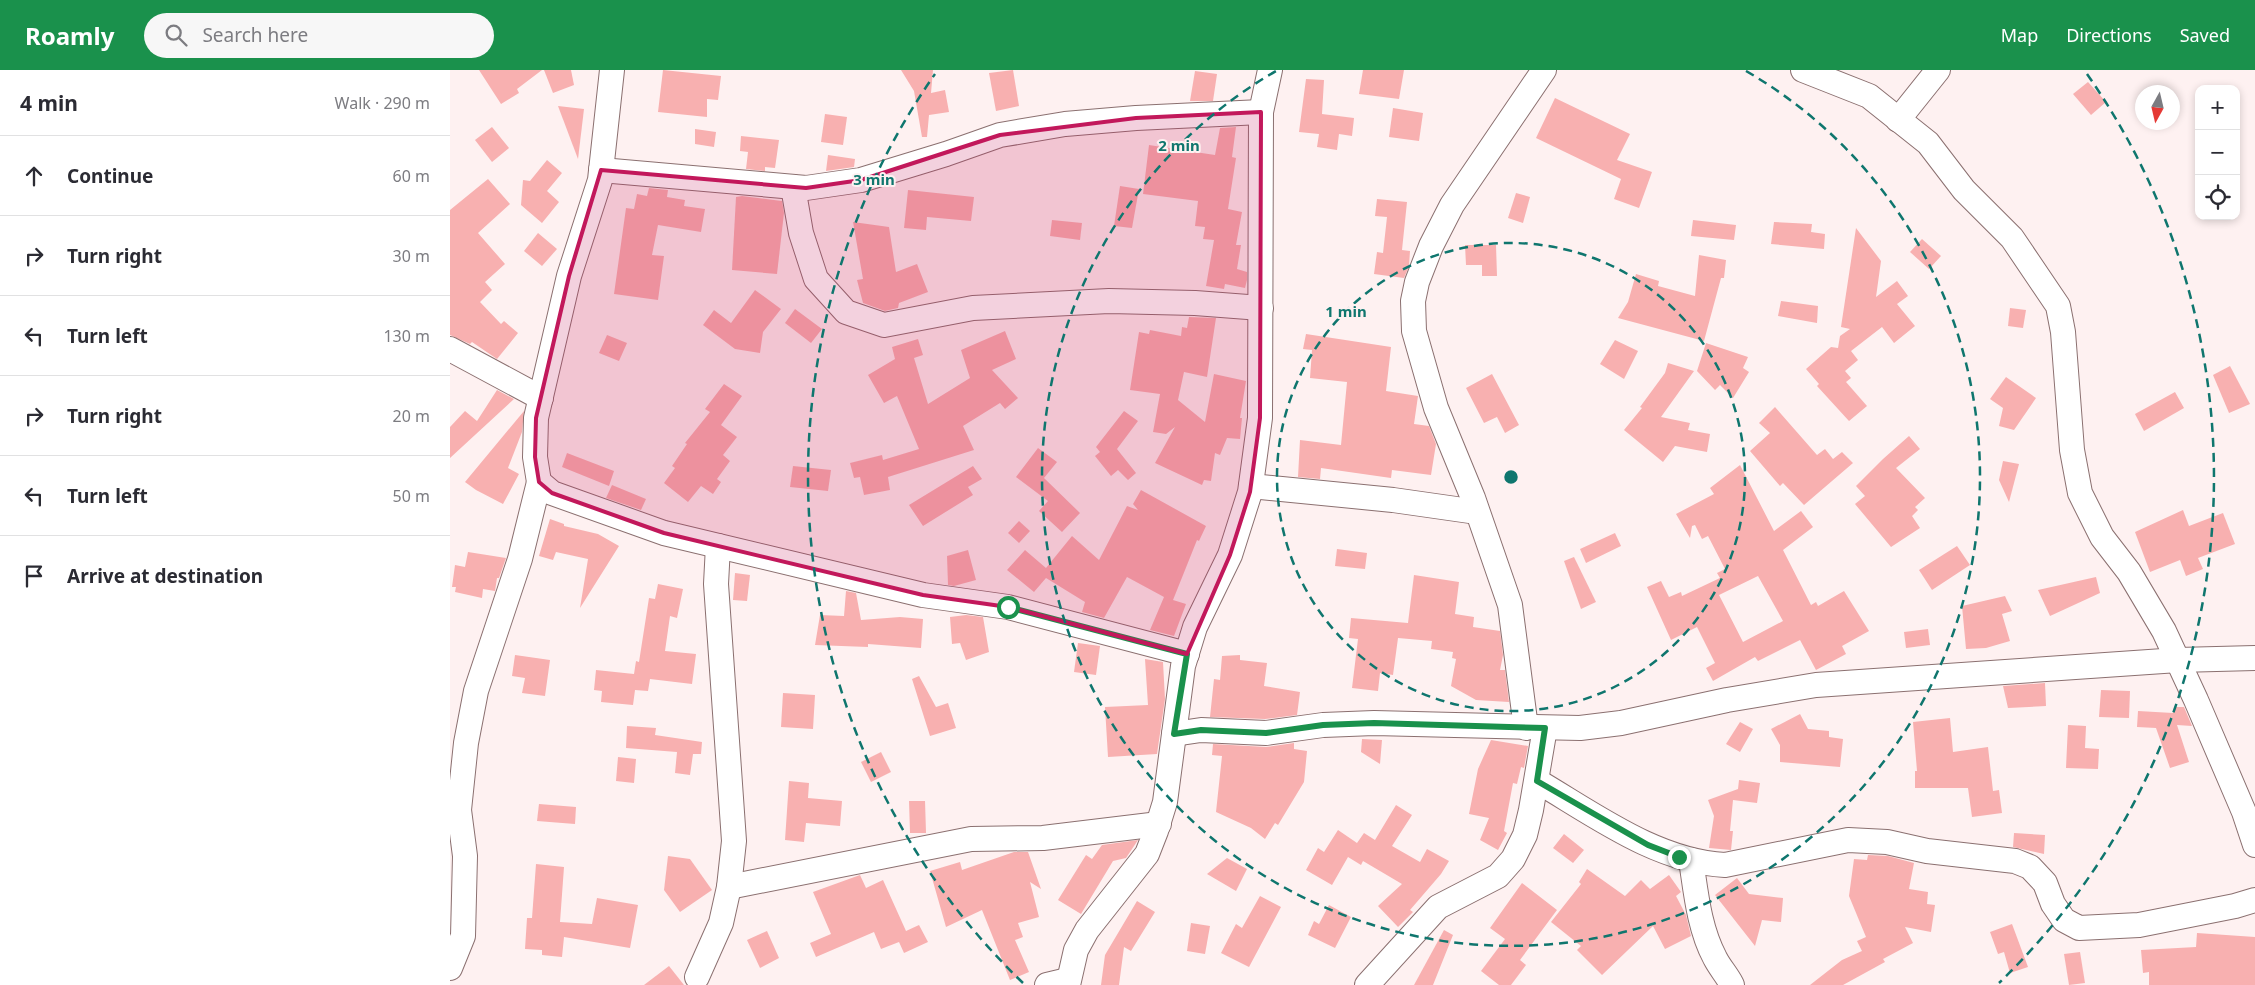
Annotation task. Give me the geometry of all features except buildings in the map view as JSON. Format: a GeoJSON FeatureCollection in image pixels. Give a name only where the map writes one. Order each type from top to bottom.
{"type":"FeatureCollection","features":[{"type":"Feature","properties":{"kind":"street"},"geometry":{"type":"LineString","coordinates":[[450,968],[463,936],[465,856],[459,810],[466,743],[476,691],[520,559],[539,482],[534,457],[536,418],[570,276],[601,170],[612,70]]}},
{"type":"Feature","properties":{"kind":"street"},"geometry":{"type":"LineString","coordinates":[[1061,983],[1087,930],[1147,854],[1159,824],[1165,802],[1187,654],[1195,627],[1230,554],[1251,486],[1260,418],[1261,112],[1270,70]]}},
{"type":"Feature","properties":{"kind":"street"},"geometry":{"type":"LineString","coordinates":[[1367,985],[1438,907],[1498,876],[1513,859],[1525,835],[1537,781],[1535,728],[1510,605],[1477,512],[1436,408],[1414,331],[1413,301],[1416,282],[1431,246],[1452,205],[1544,70]]}},
{"type":"Feature","properties":{"kind":"street"},"geometry":{"type":"LineString","coordinates":[[1804,70],[1869,96],[1928,143],[1964,190],[2012,238],[2058,306],[2063,332],[2070,434],[2080,493],[2102,537],[2129,572],[2164,631],[2244,812],[2255,845]]}},
{"type":"Feature","properties":{"kind":"street"},"geometry":{"type":"LineString","coordinates":[[1898,120],[1938,70]]}},
{"type":"Feature","properties":{"kind":"street"},"geometry":{"type":"LineString","coordinates":[[601,170],[806,188],[861,180],[1000,135],[1065,124],[1136,118],[1261,112]]}},
{"type":"Feature","properties":{"kind":"street"},"geometry":{"type":"LineString","coordinates":[[793,187],[801,233],[816,279],[846,312],[884,325],[973,308],[1109,301],[1195,303],[1261,308]]}},
{"type":"Feature","properties":{"kind":"street"},"geometry":{"type":"LineString","coordinates":[[450,349],[541,398]]}},
{"type":"Feature","properties":{"kind":"street"},"geometry":{"type":"LineString","coordinates":[[539,482],[552,493],[664,534],[923,596],[1008,607],[1187,654]]}},
{"type":"Feature","properties":{"kind":"street"},"geometry":{"type":"LineString","coordinates":[[1251,486],[1393,500],[1477,512]]}},
{"type":"Feature","properties":{"kind":"street"},"geometry":{"type":"LineString","coordinates":[[697,977],[721,923],[729,887],[734,841],[716,584],[718,546]]}},
{"type":"Feature","properties":{"kind":"street"},"geometry":{"type":"LineString","coordinates":[[1174,734],[1201,730],[1266,733],[1323,725],[1374,723],[1580,728],[1621,723],[1727,700],[1816,685],[2178,660],[2255,658]]}},
{"type":"Feature","properties":{"kind":"street"},"geometry":{"type":"LineString","coordinates":[[1537,781],[1648,845],[1706,864],[1725,865],[1848,840],[1887,842],[1927,852],[2015,861],[2030,867],[2045,883],[2053,904],[2064,920],[2079,928],[2139,925],[2235,906],[2255,900]]}},
{"type":"Feature","properties":{"kind":"street"},"geometry":{"type":"LineString","coordinates":[[729,887],[971,839],[1052,838],[1159,824]]}},
{"type":"Feature","properties":{"kind":"street"},"geometry":{"type":"LineString","coordinates":[[1691,860],[1698,906],[1706,934],[1715,958],[1732,985]]}},
{"type":"Feature","properties":{"kind":"highlighted area"},"geometry":{"type":"Polygon","coordinates":[[[1261,112],[1260,418],[1250,492],[1230,555],[1187,654],[1008,607],[923,595],[664,533],[552,493],[539,482],[535,457],[536,418],[569,276],[601,170],[806,188],[861,180],[1000,135],[1136,118],[1261,112]]]}},
{"type":"Feature","properties":{"kind":"route"},"geometry":{"type":"LineString","coordinates":[[1008,607],[1187,654],[1183,666],[1174,734],[1201,730],[1266,733],[1323,725],[1374,723],[1545,728],[1542,759],[1537,781],[1648,845],[1679,857]]}}]}
